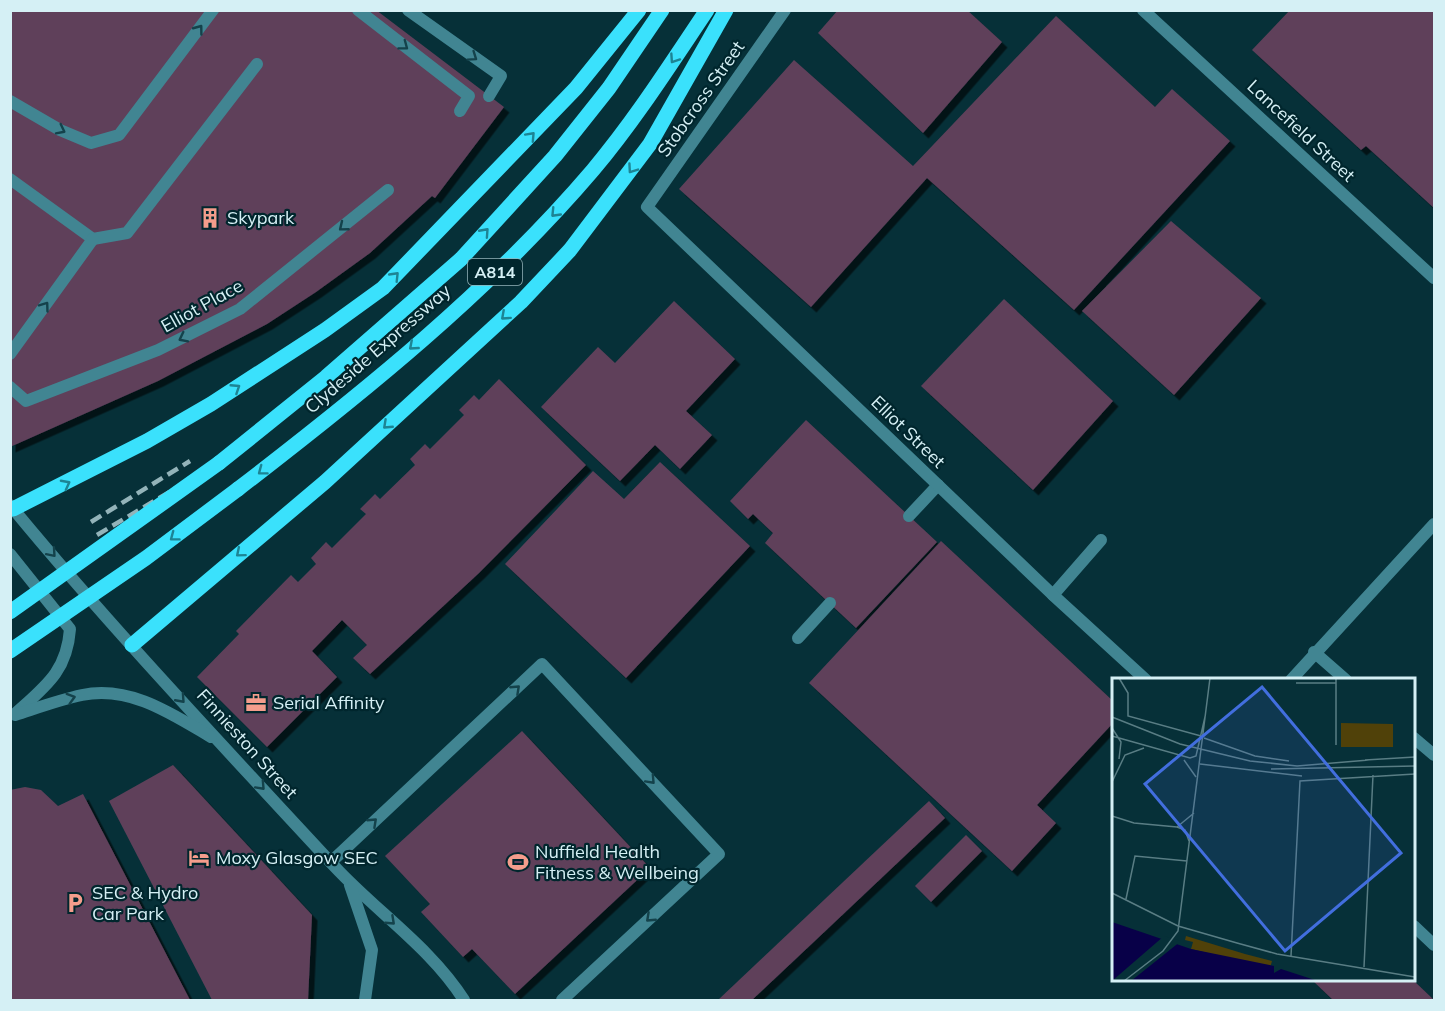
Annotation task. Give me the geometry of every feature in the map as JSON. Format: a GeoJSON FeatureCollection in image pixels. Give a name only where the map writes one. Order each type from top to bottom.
{"type":"FeatureCollection","features":[{"type":"Feature","properties":{"kind":"main road"},"geometry":{"type":"LineString","coordinates":[[12,508],[98,467],[211,404],[325,330],[383,288],[576,88],[639,10]]}},
{"type":"Feature","properties":{"kind":"main road","name":"Clydeside Expressway"},"geometry":{"type":"LineString","coordinates":[[10,612],[219,463],[326,377],[461,259],[555,156],[609,88],[662,10]]}},
{"type":"Feature","properties":{"kind":"main road","name":"Clydeside Expressway"},"geometry":{"type":"LineString","coordinates":[[10,651],[146,558],[238,489],[443,320],[556,212],[594,168],[639,111],[706,10]]}},
{"type":"Feature","properties":{"kind":"main road"},"geometry":{"type":"LineString","coordinates":[[132,645],[325,482],[521,302],[570,250],[591,226],[650,144],[726,10]]}},
{"type":"Feature","properties":{"kind":"street"},"geometry":{"type":"LineString","coordinates":[[10,101],[60,130],[91,143],[119,135],[213,10]]}},
{"type":"Feature","properties":{"kind":"street"},"geometry":{"type":"LineString","coordinates":[[358,10],[469,96],[460,111]]}},
{"type":"Feature","properties":{"kind":"street"},"geometry":{"type":"LineString","coordinates":[[408,10],[501,76],[489,96]]}},
{"type":"Feature","properties":{"kind":"street","name":"Stobcross Street"},"geometry":{"type":"LineString","coordinates":[[647,207],[785,10]]}},
{"type":"Feature","properties":{"kind":"street","name":"Lancefield Street"},"geometry":{"type":"LineString","coordinates":[[1143,10],[1434,278]]}},
{"type":"Feature","properties":{"kind":"street"},"geometry":{"type":"LineString","coordinates":[[10,179],[93,238],[127,233],[258,64]]}},
{"type":"Feature","properties":{"kind":"street","name":"Elliot Place"},"geometry":{"type":"LineString","coordinates":[[10,387],[26,401],[158,350],[240,309],[388,190]]}},
{"type":"Feature","properties":{"kind":"street","name":"Elliot Street"},"geometry":{"type":"LineString","coordinates":[[647,207],[1053,595],[1144,678]]}},
{"type":"Feature","properties":{"kind":"street"},"geometry":{"type":"LineString","coordinates":[[10,354],[93,238]]}},
{"type":"Feature","properties":{"kind":"street"},"geometry":{"type":"LineString","coordinates":[[909,516],[938,485]]}},
{"type":"Feature","properties":{"kind":"street","name":"Finnieston Street"},"geometry":{"type":"LineString","coordinates":[[12,508],[132,645],[330,862],[428,956],[452,982],[464,1000]]}},
{"type":"Feature","properties":{"kind":"street"},"geometry":{"type":"LineString","coordinates":[[1293,678],[1314,652],[1434,524]]}},
{"type":"Feature","properties":{"kind":"street"},"geometry":{"type":"LineString","coordinates":[[1053,595],[1101,540]]}},
{"type":"Feature","properties":{"kind":"street"},"geometry":{"type":"LineString","coordinates":[[10,554],[70,629],[68,648],[59,670],[13,716]]}},
{"type":"Feature","properties":{"kind":"street"},"geometry":{"type":"LineString","coordinates":[[798,638],[830,603]]}},
{"type":"Feature","properties":{"kind":"street"},"geometry":{"type":"LineString","coordinates":[[1314,652],[1344,678]]}},
{"type":"Feature","properties":{"kind":"street"},"geometry":{"type":"LineString","coordinates":[[330,862],[542,664],[719,854],[562,1000]]}},
{"type":"Feature","properties":{"kind":"street"},"geometry":{"type":"LineString","coordinates":[[13,716],[84,695],[121,695],[161,708],[222,743]]}},
{"type":"Feature","properties":{"kind":"street"},"geometry":{"type":"LineString","coordinates":[[1415,740],[1434,755]]}},
{"type":"Feature","properties":{"kind":"street"},"geometry":{"type":"LineString","coordinates":[[349,881],[372,950],[365,1000]]}},
{"type":"Feature","properties":{"kind":"street"},"geometry":{"type":"LineString","coordinates":[[1415,928],[1434,945]]}},
{"type":"Feature","properties":{"kind":"building","name":"Skypark"},"geometry":{"type":"Polygon","coordinates":[[[10,10],[376,10],[504,107],[435,198],[432,196],[370,253],[316,292],[267,324],[158,381],[10,447],[10,10]]]}},
{"type":"Feature","properties":{"kind":"building"},"geometry":{"type":"Polygon","coordinates":[[[838,10],[967,10],[1002,42],[923,133],[818,33],[838,10]]]}},
{"type":"Feature","properties":{"kind":"building"},"geometry":{"type":"Polygon","coordinates":[[[1290,10],[1434,10],[1434,208],[1366,146],[1361,150],[1252,50],[1290,10]]]}},
{"type":"Feature","properties":{"kind":"building"},"geometry":{"type":"Polygon","coordinates":[[[1056,16],[1155,107],[1172,89],[1230,141],[1074,310],[927,178],[811,307],[679,189],[794,60],[913,166],[1056,16]]]}},
{"type":"Feature","properties":{"kind":"building"},"geometry":{"type":"Polygon","coordinates":[[[1171,221],[1261,298],[1174,395],[1082,311],[1171,221]]]}},
{"type":"Feature","properties":{"kind":"building"},"geometry":{"type":"Polygon","coordinates":[[[1004,299],[1113,401],[1033,490],[921,386],[1004,299]]]}},
{"type":"Feature","properties":{"kind":"building"},"geometry":{"type":"Polygon","coordinates":[[[674,301],[735,359],[686,411],[712,435],[680,469],[655,445],[620,481],[541,407],[598,347],[615,363],[674,301]]]}},
{"type":"Feature","properties":{"kind":"building"},"geometry":{"type":"Polygon","coordinates":[[[499,379],[586,465],[479,573],[370,674],[353,658],[367,645],[342,620],[312,651],[337,677],[267,747],[197,677],[239,634],[236,631],[291,575],[298,582],[316,564],[311,558],[326,542],[332,548],[366,514],[360,509],[375,494],[380,499],[415,465],[410,459],[425,444],[430,449],[464,415],[459,410],[474,395],[479,400],[499,379]]]}},
{"type":"Feature","properties":{"kind":"building"},"geometry":{"type":"Polygon","coordinates":[[[806,420],[937,542],[856,628],[765,543],[773,533],[753,514],[748,519],[730,501],[806,420]]]}},
{"type":"Feature","properties":{"kind":"building"},"geometry":{"type":"Polygon","coordinates":[[[660,462],[750,546],[626,678],[505,564],[593,471],[624,499],[660,462]]]}},
{"type":"Feature","properties":{"kind":"building"},"geometry":{"type":"Polygon","coordinates":[[[941,541],[1112,700],[1112,724],[1037,805],[1056,823],[1012,871],[809,683],[941,541]]]}},
{"type":"Feature","properties":{"kind":"building","name":"Nuffield Health Fitness & Wellbeing"},"geometry":{"type":"Polygon","coordinates":[[[522,731],[650,868],[515,994],[472,949],[463,957],[421,912],[430,904],[385,856],[522,731]]]}},
{"type":"Feature","properties":{"kind":"building","name":"Moxy Glasgow SEC"},"geometry":{"type":"Polygon","coordinates":[[[173,765],[312,915],[308,1000],[212,1000],[109,801],[173,765]]]}},
{"type":"Feature","properties":{"kind":"building","name":"SEC & Hydro Car Park"},"geometry":{"type":"Polygon","coordinates":[[[25,787],[41,790],[58,806],[83,794],[190,1000],[10,1000],[10,790],[25,787]]]}},
{"type":"Feature","properties":{"kind":"building"},"geometry":{"type":"Polygon","coordinates":[[[929,801],[945,818],[819,937],[752,1000],[718,1000],[929,801]]]}},
{"type":"Feature","properties":{"kind":"building"},"geometry":{"type":"Polygon","coordinates":[[[966,835],[982,851],[931,902],[915,886],[966,835]]]}},
{"type":"Feature","properties":{"kind":"building"},"geometry":{"type":"Polygon","coordinates":[[[1313,981],[1414,981],[1434,1000],[1333,1000],[1313,981]]]}},
{"type":"Feature","properties":{"kind":"railway"},"geometry":{"type":"LineString","coordinates":[[91,522],[190,461]]}},
{"type":"Feature","properties":{"kind":"railway"},"geometry":{"type":"LineString","coordinates":[[97,535],[198,475]]}},
{"type":"Feature","properties":{"kind":"place","name":"Skypark"},"geometry":{"type":"Point","coordinates":[210,218]}},
{"type":"Feature","properties":{"kind":"place","name":"Serial Affinity"},"geometry":{"type":"Point","coordinates":[256,703]}},
{"type":"Feature","properties":{"kind":"place","name":"Moxy Glasgow SEC"},"geometry":{"type":"Point","coordinates":[199,858]}},
{"type":"Feature","properties":{"kind":"place","name":"Nuffield Health Fitness & Wellbeing"},"geometry":{"type":"Point","coordinates":[518,862]}},
{"type":"Feature","properties":{"kind":"place","name":"SEC & Hydro Car Park"},"geometry":{"type":"Point","coordinates":[75,903]}}]}
